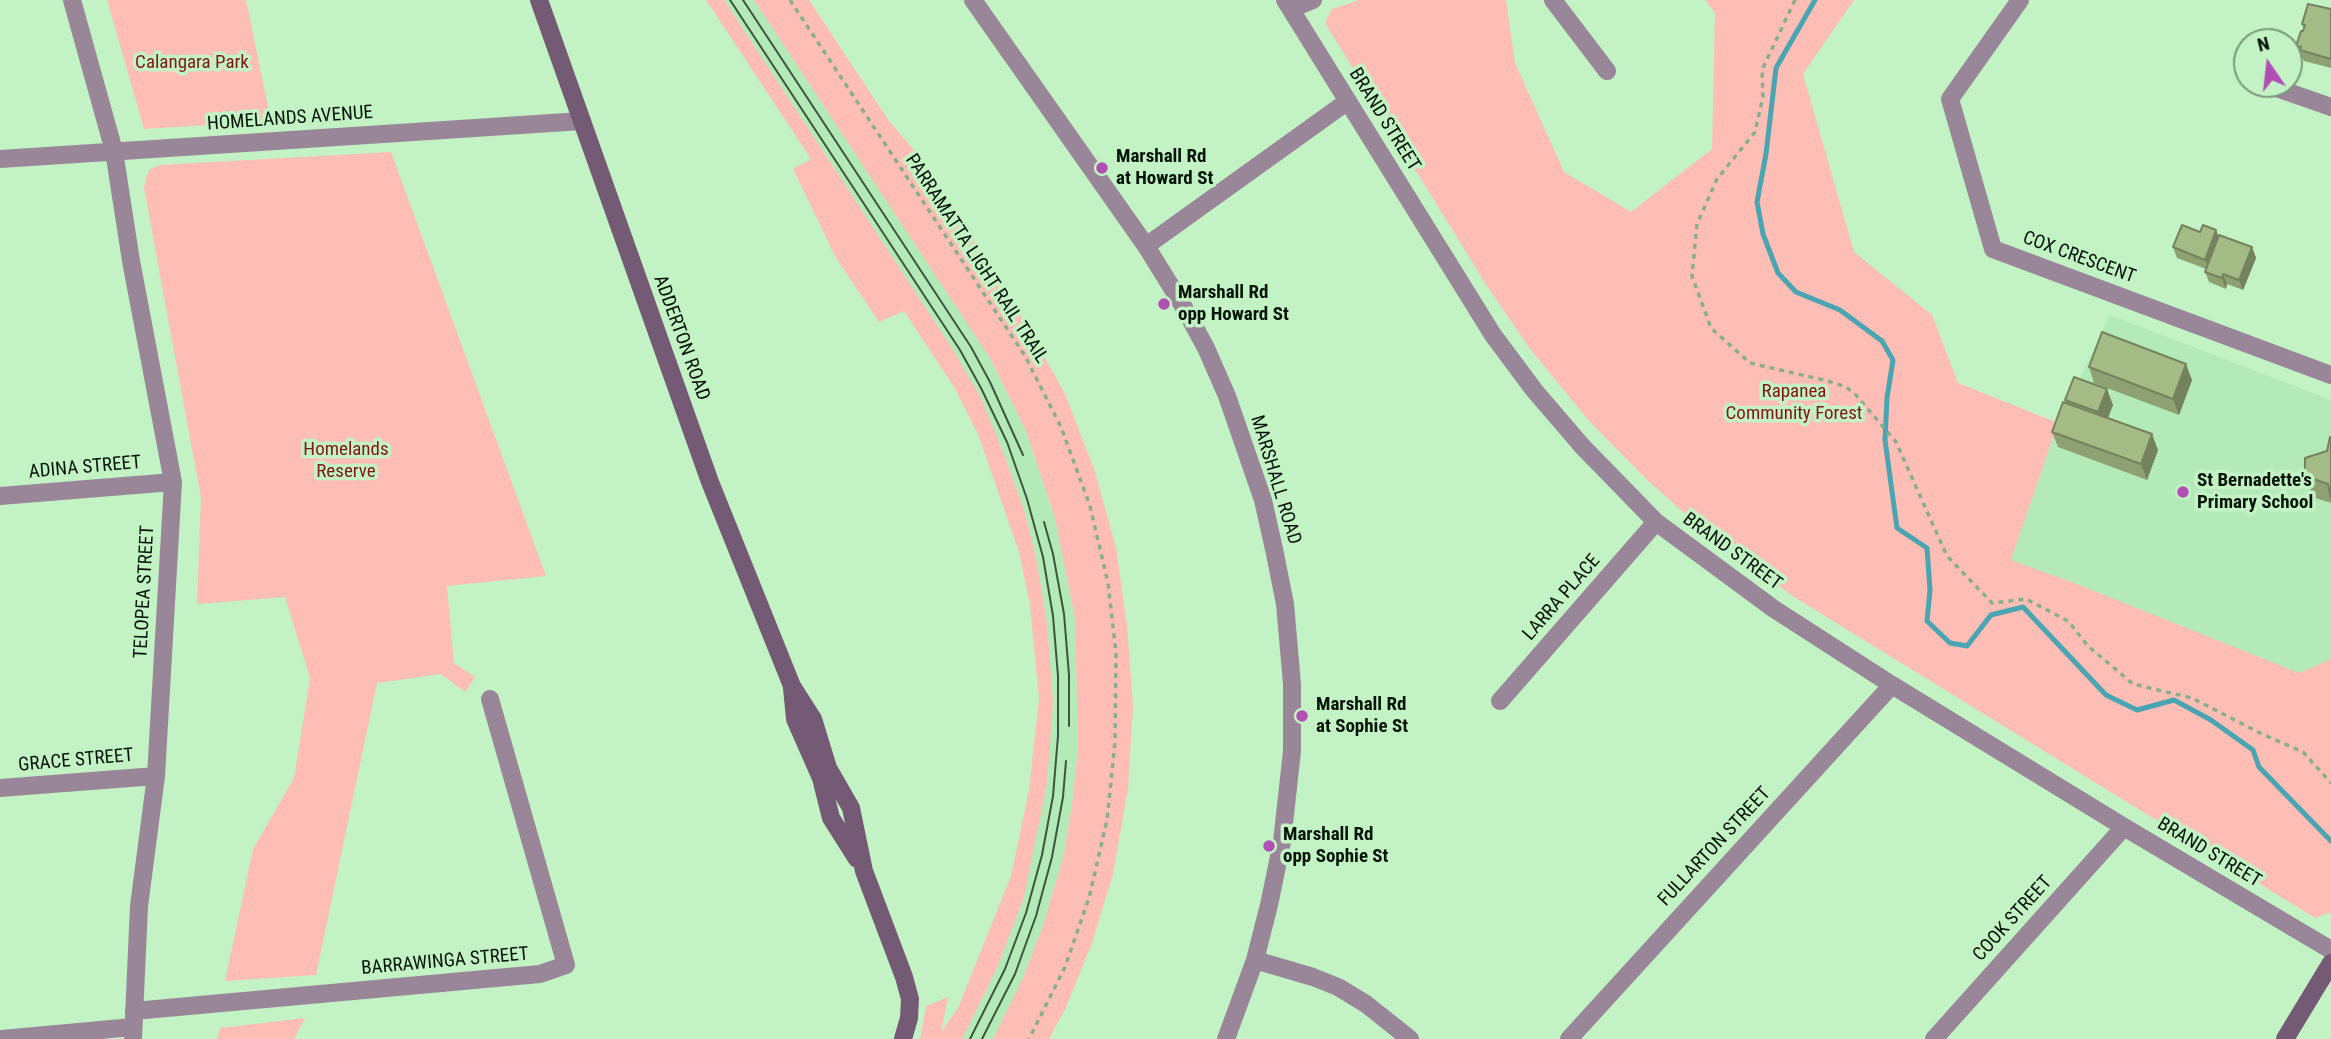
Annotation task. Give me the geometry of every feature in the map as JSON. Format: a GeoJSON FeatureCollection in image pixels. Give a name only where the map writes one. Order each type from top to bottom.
{"type":"FeatureCollection","features":[{"type":"Feature","properties":{"kind":"main road","name":"ADDERTON ROAD"},"geometry":{"type":"LineString","coordinates":[[539,0],[710,482],[792,686],[798,728],[821,778],[831,818],[864,871],[904,976],[910,999],[909,1018],[903,1039]]}},
{"type":"Feature","properties":{"kind":"main road"},"geometry":{"type":"LineString","coordinates":[[2285,1039],[2331,963]]}},
{"type":"Feature","properties":{"kind":"street","name":"TELOPEA STREET"},"geometry":{"type":"LineString","coordinates":[[72,0],[114,150],[131,261],[173,482],[156,776],[139,906],[134,1026]]}},
{"type":"Feature","properties":{"kind":"street","name":"MARSHALL ROAD"},"geometry":{"type":"LineString","coordinates":[[972,0],[1146,246],[1206,348],[1227,396],[1263,500],[1285,604],[1292,684],[1292,751],[1282,842],[1255,960],[1226,1039]]}},
{"type":"Feature","properties":{"kind":"street"},"geometry":{"type":"LineString","coordinates":[[1288,4],[1314,0]]}},
{"type":"Feature","properties":{"kind":"street"},"geometry":{"type":"LineString","coordinates":[[1553,0],[1607,71]]}},
{"type":"Feature","properties":{"kind":"street","name":"COX CRESCENT"},"geometry":{"type":"LineString","coordinates":[[2020,0],[1950,99],[1993,249],[2331,375]]}},
{"type":"Feature","properties":{"kind":"street","name":"BRAND STREET"},"geometry":{"type":"LineString","coordinates":[[1288,4],[1493,335],[1534,390],[1656,522],[1774,609],[1892,685],[2331,950]]}},
{"type":"Feature","properties":{"kind":"street"},"geometry":{"type":"LineString","coordinates":[[2303,97],[2331,107]]}},
{"type":"Feature","properties":{"kind":"street"},"geometry":{"type":"LineString","coordinates":[[1146,246],[1348,100]]}},
{"type":"Feature","properties":{"kind":"street","name":"HOMELANDS AVENUE"},"geometry":{"type":"LineString","coordinates":[[0,159],[582,121]]}},
{"type":"Feature","properties":{"kind":"street","name":"ADINA STREET"},"geometry":{"type":"LineString","coordinates":[[0,496],[173,482]]}},
{"type":"Feature","properties":{"kind":"street","name":"LARRA PLACE"},"geometry":{"type":"LineString","coordinates":[[1500,701],[1656,522]]}},
{"type":"Feature","properties":{"kind":"street","name":"FULLARTON STREET"},"geometry":{"type":"LineString","coordinates":[[1569,1039],[1892,685]]}},
{"type":"Feature","properties":{"kind":"street","name":"BARRAWINGA STREET"},"geometry":{"type":"LineString","coordinates":[[134,1026],[540,974],[566,965],[490,699]]}},
{"type":"Feature","properties":{"kind":"street","name":"GRACE STREET"},"geometry":{"type":"LineString","coordinates":[[0,788],[156,776]]}},
{"type":"Feature","properties":{"kind":"street","name":"COOK STREET"},"geometry":{"type":"LineString","coordinates":[[1934,1039],[2124,827]]}},
{"type":"Feature","properties":{"kind":"street"},"geometry":{"type":"LineString","coordinates":[[1255,960],[1338,987],[1366,1004],[1410,1039]]}},
{"type":"Feature","properties":{"kind":"street"},"geometry":{"type":"LineString","coordinates":[[2,1039],[134,1026]]}},
{"type":"Feature","properties":{"kind":"path","name":"PARRAMATTA LIGHT RAIL TRAIL"},"geometry":{"type":"LineString","coordinates":[[790,0],[1025,356],[1061,427],[1082,483],[1108,583],[1116,666],[1115,742],[1107,820],[1089,898],[1065,967],[1029,1039]]}},
{"type":"Feature","properties":{"kind":"path"},"geometry":{"type":"LineString","coordinates":[[1794,0],[1762,70],[1763,97],[1755,132],[1717,179],[1697,224],[1692,276],[1711,328],[1750,363],[1846,387],[1856,395],[1896,442],[1947,556],[1992,603],[2026,599],[2068,621],[2088,646],[2133,684],[2192,698],[2303,752],[2331,783]]}},
{"type":"Feature","properties":{"kind":"shaded area"},"geometry":{"type":"Polygon","coordinates":[[[724,0],[754,0],[969,324],[990,358],[1026,431],[1055,518],[1075,618],[1078,746],[1073,797],[1064,854],[1044,923],[1023,978],[993,1039],[962,1039],[998,966],[1024,897],[1053,702],[1047,623],[1025,513],[1006,460],[950,345],[724,0]]]}},
{"type":"Feature","properties":{"kind":"shaded area","name":"St Bernadette's Primary School"},"geometry":{"type":"Polygon","coordinates":[[[2110,315],[2331,400],[2331,777],[2011,560],[2058,423],[2110,315]]]}},
{"type":"Feature","properties":{"kind":"green space","name":"Calangara Park"},"geometry":{"type":"Polygon","coordinates":[[[107,0],[246,0],[271,121],[144,129],[107,0]]]}},
{"type":"Feature","properties":{"kind":"green space"},"geometry":{"type":"Polygon","coordinates":[[[706,0],[724,0],[950,345],[981,398],[1025,513],[1047,623],[1053,702],[1047,783],[1024,897],[998,966],[962,1039],[920,1039],[926,1006],[948,997],[941,1032],[958,1008],[1011,876],[1029,790],[1039,699],[1030,605],[1019,552],[978,434],[954,387],[904,311],[879,322],[836,258],[793,169],[811,159],[706,0]]]}},
{"type":"Feature","properties":{"kind":"green space"},"geometry":{"type":"Polygon","coordinates":[[[754,0],[809,0],[889,121],[920,157],[1027,325],[1065,394],[1094,469],[1116,547],[1127,625],[1133,705],[1128,789],[1113,874],[1092,943],[1066,1007],[1049,1039],[993,1039],[1023,978],[1044,923],[1064,854],[1073,797],[1078,746],[1075,618],[1055,518],[1026,431],[990,358],[754,0]]]}},
{"type":"Feature","properties":{"kind":"green space","name":"Rapanea Community Forest"},"geometry":{"type":"Polygon","coordinates":[[[1359,0],[1506,0],[1515,63],[1564,172],[1631,212],[1712,149],[1715,13],[1705,0],[1854,0],[1803,74],[1854,252],[1932,315],[1958,383],[2058,423],[2011,560],[2299,673],[2331,659],[2331,912],[2315,918],[1794,597],[1702,529],[1646,479],[1589,421],[1530,349],[1485,283],[1325,23],[1332,9],[1359,0]]]}},
{"type":"Feature","properties":{"kind":"green space","name":"Homelands Reserve"},"geometry":{"type":"Polygon","coordinates":[[[391,152],[546,576],[447,586],[454,663],[475,677],[465,692],[441,674],[377,683],[316,975],[225,981],[253,849],[294,778],[310,678],[285,597],[197,604],[201,498],[144,188],[146,178],[150,169],[160,165],[391,152]]]}},
{"type":"Feature","properties":{"kind":"green space"},"geometry":{"type":"Polygon","coordinates":[[[305,1018],[294,1039],[217,1039],[220,1028],[305,1018]]]}},
{"type":"Feature","properties":{"kind":"building"},"geometry":{"type":"Polygon","coordinates":[[[2308,4],[2331,9],[2331,59],[2303,51],[2305,25],[2302,24],[2308,4]]]}},
{"type":"Feature","properties":{"kind":"building"},"geometry":{"type":"Polygon","coordinates":[[[2182,225],[2200,232],[2203,225],[2216,230],[2205,260],[2173,247],[2182,225]]]}},
{"type":"Feature","properties":{"kind":"building"},"geometry":{"type":"Polygon","coordinates":[[[2219,235],[2252,247],[2239,280],[2223,274],[2222,278],[2205,272],[2219,235]]]}},
{"type":"Feature","properties":{"kind":"building"},"geometry":{"type":"Polygon","coordinates":[[[2102,332],[2186,364],[2173,399],[2089,367],[2102,332]]]}},
{"type":"Feature","properties":{"kind":"building"},"geometry":{"type":"Polygon","coordinates":[[[2074,377],[2107,389],[2098,412],[2065,400],[2074,377]]]}},
{"type":"Feature","properties":{"kind":"building"},"geometry":{"type":"Polygon","coordinates":[[[2063,402],[2152,434],[2141,464],[2052,432],[2063,402]]]}},
{"type":"Feature","properties":{"kind":"building"},"geometry":{"type":"Polygon","coordinates":[[[2330,437],[2331,499],[2328,484],[2305,476],[2305,458],[2327,451],[2330,437]]]}},
{"type":"Feature","properties":{"kind":"waterway"},"geometry":{"type":"LineString","coordinates":[[1815,0],[1776,68],[1766,154],[1757,202],[1763,234],[1778,273],[1796,292],[1840,310],[1882,341],[1893,360],[1887,398],[1885,440],[1897,528],[1927,548],[1930,590],[1927,621],[1950,643],[1967,646],[1991,615],[2023,607],[2106,695],[2137,710],[2174,700],[2211,720],[2253,750],[2259,767],[2331,841]]}},
{"type":"Feature","properties":{"kind":"tram line"},"geometry":{"type":"LineString","coordinates":[[730,0],[960,350],[1007,442],[1043,557],[1053,616],[1058,676],[1058,736],[1053,796],[1042,855],[1026,913],[1005,969],[970,1039]]}},
{"type":"Feature","properties":{"kind":"tram line"},"geometry":{"type":"LineString","coordinates":[[743,0],[971,347],[1023,455]]}},
{"type":"Feature","properties":{"kind":"tram line"},"geometry":{"type":"LineString","coordinates":[[1044,522],[1064,614],[1069,675],[1069,726]]}},
{"type":"Feature","properties":{"kind":"tram line"},"geometry":{"type":"LineString","coordinates":[[982,1039],[1015,974],[1036,916],[1052,857],[1063,797],[1066,761]]}},
{"type":"Feature","properties":{"kind":"place","name":"Marshall Rd at Howard St"},"geometry":{"type":"Point","coordinates":[1102,168]}},
{"type":"Feature","properties":{"kind":"place","name":"Marshall Rd opp Howard St"},"geometry":{"type":"Point","coordinates":[1164,304]}},
{"type":"Feature","properties":{"kind":"place","name":"St Bernadette's Primary School"},"geometry":{"type":"Point","coordinates":[2183,492]}},
{"type":"Feature","properties":{"kind":"place","name":"Marshall Rd at Sophie St"},"geometry":{"type":"Point","coordinates":[1302,716]}},
{"type":"Feature","properties":{"kind":"place","name":"Marshall Rd opp Sophie St"},"geometry":{"type":"Point","coordinates":[1269,846]}}]}
